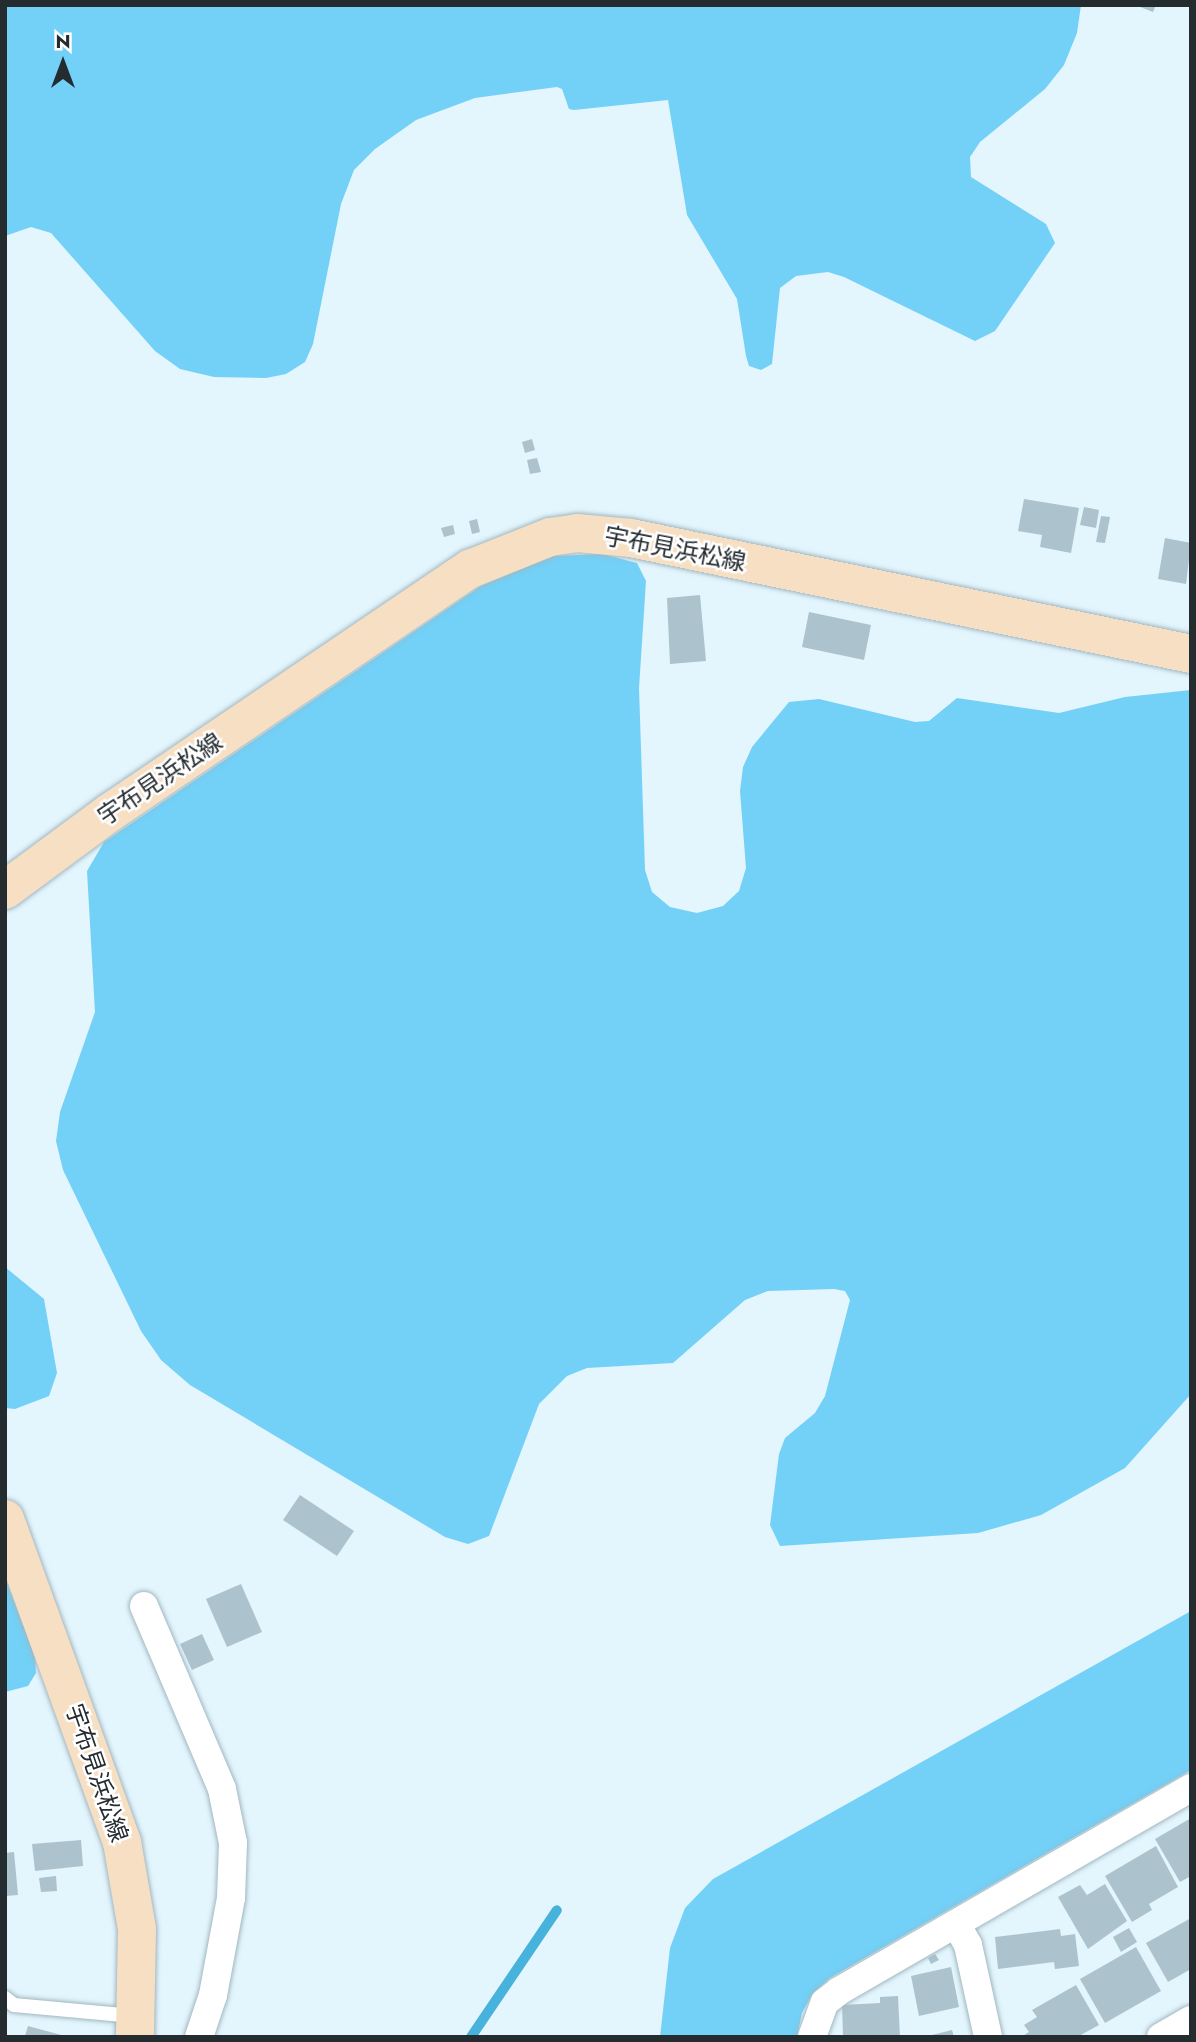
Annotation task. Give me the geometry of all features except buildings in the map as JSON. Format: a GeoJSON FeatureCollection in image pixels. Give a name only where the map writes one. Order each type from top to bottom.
{"type":"FeatureCollection","features":[{"type":"Feature","properties":{"kind":"main road","name":"宇布見浜松線"},"geometry":{"type":"LineString","coordinates":[[5,890],[120,806],[470,569],[550,537],[577,533],[631,538],[1191,654]]}},
{"type":"Feature","properties":{"kind":"main road","name":"宇布見浜松線"},"geometry":{"type":"LineString","coordinates":[[5,1519],[122,1842],[136,1929],[136,2027]]}},
{"type":"Feature","properties":{"kind":"street"},"geometry":{"type":"LineString","coordinates":[[144,1606],[222,1789],[233,1843],[231,1898],[213,1994],[199,2037]]}},
{"type":"Feature","properties":{"kind":"street"},"geometry":{"type":"LineString","coordinates":[[813,2037],[825,2003],[839,1991],[1191,1788]]}},
{"type":"Feature","properties":{"kind":"street"},"geometry":{"type":"LineString","coordinates":[[956,1924],[968,1945],[988,2037]]}},
{"type":"Feature","properties":{"kind":"street"},"geometry":{"type":"LineString","coordinates":[[1161,2037],[1191,2020]]}},
{"type":"Feature","properties":{"kind":"lane"},"geometry":{"type":"LineString","coordinates":[[5,1998],[14,2005],[136,2027]]}},
{"type":"Feature","properties":{"kind":"shaded area"},"geometry":{"type":"Polygon","coordinates":[[[5,5],[1081,5],[1077,33],[1064,65],[1045,89],[980,142],[970,157],[971,177],[1046,224],[1055,243],[995,331],[975,341],[844,277],[828,272],[796,276],[780,288],[772,364],[761,370],[749,366],[737,299],[687,215],[668,100],[574,110],[569,109],[562,89],[557,87],[475,98],[416,120],[375,149],[354,170],[341,204],[313,344],[305,362],[286,374],[266,378],[214,377],[180,369],[155,351],[51,233],[31,227],[5,236],[5,5]]]}},
{"type":"Feature","properties":{"kind":"shaded area"},"geometry":{"type":"Polygon","coordinates":[[[602,554],[637,563],[646,581],[639,688],[645,870],[652,892],[670,907],[697,913],[723,906],[739,891],[746,868],[740,791],[743,767],[752,747],[789,702],[819,699],[915,722],[929,721],[957,698],[1059,713],[1125,697],[1191,690],[1191,1394],[1125,1468],[1041,1515],[978,1533],[780,1546],[770,1525],[779,1454],[785,1438],[815,1413],[825,1396],[850,1300],[845,1291],[834,1289],[768,1291],[745,1300],[673,1363],[587,1368],[567,1376],[539,1404],[489,1536],[468,1544],[445,1537],[190,1385],[161,1360],[141,1331],[63,1170],[56,1141],[60,1112],[95,1012],[87,871],[104,842],[481,586],[553,556],[602,554]]]}},
{"type":"Feature","properties":{"kind":"shaded area"},"geometry":{"type":"Polygon","coordinates":[[[5,1267],[44,1299],[57,1373],[49,1396],[15,1409],[5,1408],[5,1267]]]}},
{"type":"Feature","properties":{"kind":"shaded area"},"geometry":{"type":"Polygon","coordinates":[[[5,1578],[35,1656],[36,1673],[28,1686],[5,1692],[5,1578]]]}},
{"type":"Feature","properties":{"kind":"shaded area"},"geometry":{"type":"Polygon","coordinates":[[[1191,1611],[1191,1770],[830,1978],[813,1993],[802,2013],[797,2037],[660,2037],[670,1948],[685,1908],[713,1879],[1191,1611]]]}},
{"type":"Feature","properties":{"kind":"waterway"},"geometry":{"type":"LineString","coordinates":[[471,2037],[557,1910]]}}]}
